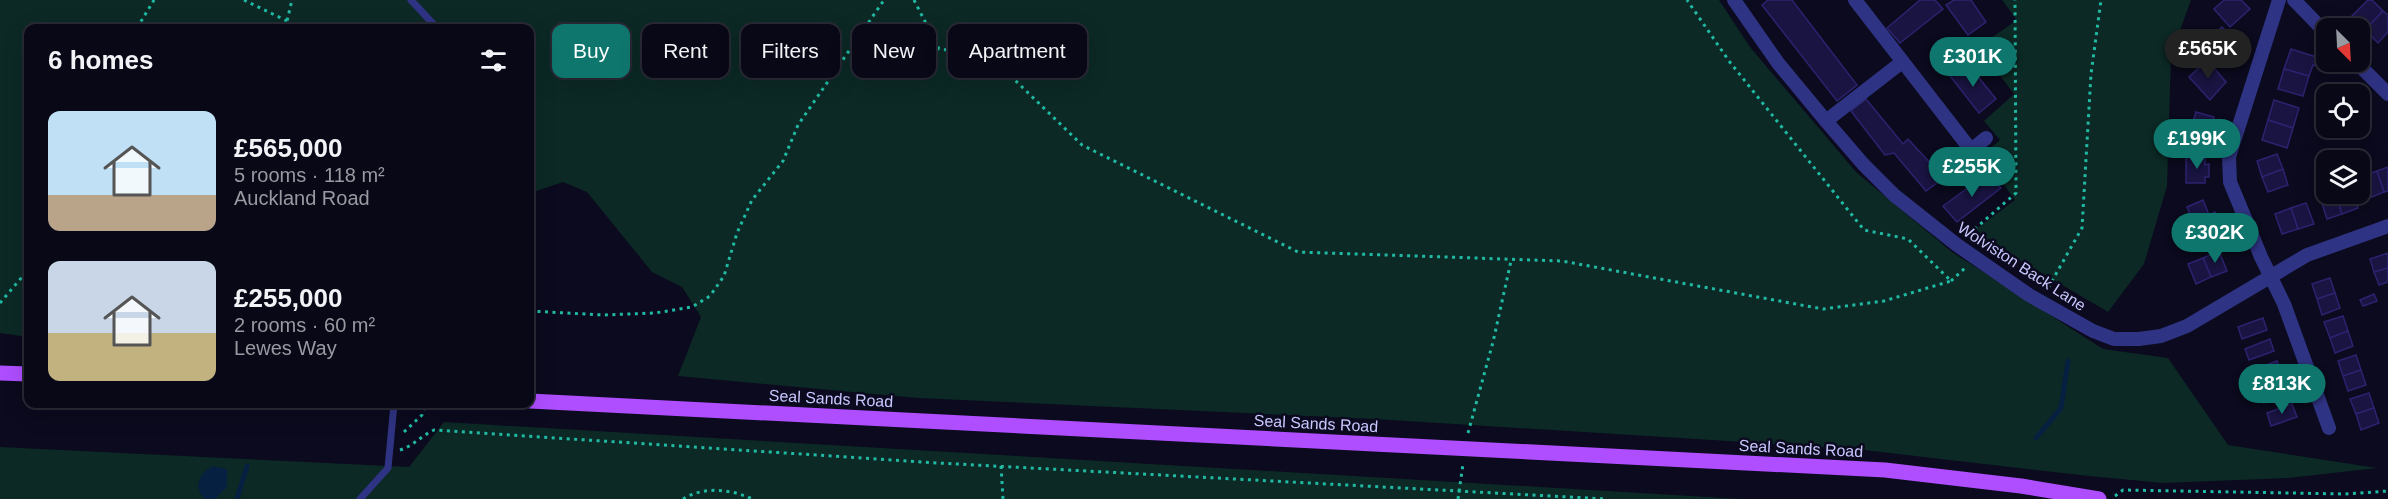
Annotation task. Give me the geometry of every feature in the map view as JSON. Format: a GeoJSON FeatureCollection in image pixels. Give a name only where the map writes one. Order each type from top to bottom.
{"type":"FeatureCollection","features":[{"type":"Feature","properties":{"kind":"main road"},"geometry":{"type":"LineString","coordinates":[[0,373],[24,374]]}},
{"type":"Feature","properties":{"kind":"main road","name":"Seal Sands Road"},"geometry":{"type":"LineString","coordinates":[[534,401],[1886,470],[2021,486],[2099,499]]}},
{"type":"Feature","properties":{"kind":"street","name":"Wolviston Back Lane"},"geometry":{"type":"LineString","coordinates":[[1734,0],[1778,63],[1826,122],[1894,195],[1957,245],[2040,301],[2093,331],[2114,339],[2161,336],[2187,326],[2307,255],[2388,226]]}},
{"type":"Feature","properties":{"kind":"street"},"geometry":{"type":"LineString","coordinates":[[1856,0],[1971,150]]}},
{"type":"Feature","properties":{"kind":"street"},"geometry":{"type":"LineString","coordinates":[[2279,0],[2229,157],[2230,182],[2261,257],[2284,304],[2329,428]]}},
{"type":"Feature","properties":{"kind":"street"},"geometry":{"type":"LineString","coordinates":[[2294,0],[2316,23]]}},
{"type":"Feature","properties":{"kind":"street"},"geometry":{"type":"LineString","coordinates":[[1826,122],[1902,62]]}},
{"type":"Feature","properties":{"kind":"street"},"geometry":{"type":"LineString","coordinates":[[2366,72],[2388,94]]}},
{"type":"Feature","properties":{"kind":"street"},"geometry":{"type":"LineString","coordinates":[[1958,160],[1986,138]]}},
{"type":"Feature","properties":{"kind":"lane"},"geometry":{"type":"LineString","coordinates":[[411,0],[433,24]]}},
{"type":"Feature","properties":{"kind":"lane"},"geometry":{"type":"LineString","coordinates":[[360,499],[387,468],[392,443],[394,408]]}},
{"type":"Feature","properties":{"kind":"path"},"geometry":{"type":"LineString","coordinates":[[139,24],[154,0]]}},
{"type":"Feature","properties":{"kind":"path"},"geometry":{"type":"LineString","coordinates":[[244,0],[287,21]]}},
{"type":"Feature","properties":{"kind":"path"},"geometry":{"type":"LineString","coordinates":[[287,24],[292,0]]}},
{"type":"Feature","properties":{"kind":"path"},"geometry":{"type":"LineString","coordinates":[[534,311],[603,315],[655,313],[692,308],[710,296],[724,276],[737,233],[752,200],[783,161],[798,125],[884,0]]}},
{"type":"Feature","properties":{"kind":"path"},"geometry":{"type":"LineString","coordinates":[[914,0],[939,49],[988,55],[1082,145],[1298,252],[1562,261],[1823,309],[1884,301],[1951,281],[1975,258]]}},
{"type":"Feature","properties":{"kind":"path"},"geometry":{"type":"LineString","coordinates":[[1687,0],[1729,62],[1864,230],[1908,239],[1951,281]]}},
{"type":"Feature","properties":{"kind":"path"},"geometry":{"type":"LineString","coordinates":[[1957,245],[2016,193],[2015,0]]}},
{"type":"Feature","properties":{"kind":"path"},"geometry":{"type":"LineString","coordinates":[[2040,301],[2082,228],[2091,74],[2100,0]]}},
{"type":"Feature","properties":{"kind":"path"},"geometry":{"type":"LineString","coordinates":[[1458,499],[1471,417],[1493,342],[1511,261]]}},
{"type":"Feature","properties":{"kind":"path"},"geometry":{"type":"LineString","coordinates":[[0,303],[24,275]]}},
{"type":"Feature","properties":{"kind":"path"},"geometry":{"type":"LineString","coordinates":[[392,443],[422,415],[425,408]]}},
{"type":"Feature","properties":{"kind":"path"},"geometry":{"type":"LineString","coordinates":[[390,453],[408,447],[434,430],[1001,466],[1606,499]]}},
{"type":"Feature","properties":{"kind":"path"},"geometry":{"type":"LineString","coordinates":[[1001,466],[1003,499]]}},
{"type":"Feature","properties":{"kind":"path"},"geometry":{"type":"LineString","coordinates":[[683,499],[712,490],[737,492],[752,499]]}},
{"type":"Feature","properties":{"kind":"path"},"geometry":{"type":"LineString","coordinates":[[2111,499],[2123,490],[2345,494],[2388,490]]}},
{"type":"Feature","properties":{"kind":"green space"},"geometry":{"type":"Polygon","coordinates":[[[0,0],[1719,0],[1750,47],[1856,172],[1952,252],[2103,349],[2168,358],[2228,445],[2377,468],[2288,478],[2163,483],[1855,449],[1375,419],[918,398],[678,376],[701,317],[682,287],[652,272],[587,192],[563,182],[534,192],[534,24],[24,24],[24,336],[0,333],[0,0]]]}},
{"type":"Feature","properties":{"kind":"green space"},"geometry":{"type":"Polygon","coordinates":[[[2002,0],[2191,0],[2171,55],[2167,186],[2144,264],[2108,312],[1972,232],[2015,200],[1982,155],[2000,140],[1984,121],[2014,94],[1978,47],[2017,20],[2002,0]]]}},
{"type":"Feature","properties":{"kind":"green space"},"geometry":{"type":"Polygon","coordinates":[[[444,422],[1741,499],[0,499],[0,447],[409,467],[444,422]]]}},
{"type":"Feature","properties":{"kind":"water"},"geometry":{"type":"Polygon","coordinates":[[[213,466],[227,469],[227,487],[215,499],[205,499],[198,485],[204,472],[213,466]]]}},
{"type":"Feature","properties":{"kind":"building"},"geometry":{"type":"Polygon","coordinates":[[[1768,0],[1792,0],[1857,85],[1837,101],[1762,5],[1768,0]]]}},
{"type":"Feature","properties":{"kind":"building"},"geometry":{"type":"Polygon","coordinates":[[[1920,0],[1935,0],[1943,9],[1900,43],[1887,28],[1920,0]]]}},
{"type":"Feature","properties":{"kind":"building"},"geometry":{"type":"Polygon","coordinates":[[[1954,0],[1971,0],[1986,22],[1968,35],[1946,5],[1954,0]]]}},
{"type":"Feature","properties":{"kind":"building"},"geometry":{"type":"Polygon","coordinates":[[[2224,0],[2241,0],[2250,9],[2230,27],[2214,9],[2224,0]]]}},
{"type":"Feature","properties":{"kind":"building"},"geometry":{"type":"Polygon","coordinates":[[[2368,0],[2372,0],[2383,11],[2370,25],[2370,18],[2351,17],[2368,0]]]}},
{"type":"Feature","properties":{"kind":"building"},"geometry":{"type":"Polygon","coordinates":[[[2383,11],[2388,15],[2388,32],[2378,43],[2370,35],[2370,25],[2383,11]]]}},
{"type":"Feature","properties":{"kind":"building"},"geometry":{"type":"Polygon","coordinates":[[[2222,27],[2238,45],[2219,63],[2203,45],[2222,27]]]}},
{"type":"Feature","properties":{"kind":"building"},"geometry":{"type":"Polygon","coordinates":[[[2291,49],[2316,57],[2316,66],[2313,65],[2309,76],[2284,69],[2291,49]]]}},
{"type":"Feature","properties":{"kind":"building"},"geometry":{"type":"Polygon","coordinates":[[[2207,60],[2226,82],[2210,100],[2189,77],[2207,60]]]}},
{"type":"Feature","properties":{"kind":"building"},"geometry":{"type":"Polygon","coordinates":[[[1967,63],[1996,99],[1979,113],[1950,76],[1967,63]]]}},
{"type":"Feature","properties":{"kind":"building"},"geometry":{"type":"Polygon","coordinates":[[[2284,69],[2309,76],[2303,96],[2278,89],[2284,69]]]}},
{"type":"Feature","properties":{"kind":"building"},"geometry":{"type":"Polygon","coordinates":[[[1866,99],[1903,144],[1908,139],[1944,178],[1926,191],[1894,153],[1885,155],[1851,111],[1866,99]]]}},
{"type":"Feature","properties":{"kind":"building"},"geometry":{"type":"Polygon","coordinates":[[[2274,100],[2299,108],[2293,128],[2268,120],[2274,100]]]}},
{"type":"Feature","properties":{"kind":"building"},"geometry":{"type":"Polygon","coordinates":[[[2196,112],[2214,117],[2206,143],[2188,137],[2196,112]]]}},
{"type":"Feature","properties":{"kind":"building"},"geometry":{"type":"Polygon","coordinates":[[[2268,120],[2293,128],[2287,148],[2262,140],[2268,120]]]}},
{"type":"Feature","properties":{"kind":"building"},"geometry":{"type":"Polygon","coordinates":[[[2277,154],[2283,169],[2262,177],[2257,161],[2277,154]]]}},
{"type":"Feature","properties":{"kind":"building"},"geometry":{"type":"Polygon","coordinates":[[[2186,157],[2205,157],[2205,165],[2209,164],[2209,177],[2205,177],[2205,183],[2186,183],[2186,157]]]}},
{"type":"Feature","properties":{"kind":"building"},"geometry":{"type":"Polygon","coordinates":[[[2388,167],[2388,191],[2384,192],[2377,171],[2388,167]]]}},
{"type":"Feature","properties":{"kind":"building"},"geometry":{"type":"Polygon","coordinates":[[[2283,169],[2288,185],[2268,192],[2262,177],[2283,169]]]}},
{"type":"Feature","properties":{"kind":"building"},"geometry":{"type":"Polygon","coordinates":[[[2377,171],[2384,192],[2370,198],[2370,174],[2377,171]]]}},
{"type":"Feature","properties":{"kind":"building"},"geometry":{"type":"Polygon","coordinates":[[[1987,174],[2001,188],[1957,222],[1943,206],[1987,174]]]}},
{"type":"Feature","properties":{"kind":"building"},"geometry":{"type":"Polygon","coordinates":[[[2203,200],[2209,215],[2215,212],[2221,227],[2199,236],[2187,207],[2203,200]]]}},
{"type":"Feature","properties":{"kind":"building"},"geometry":{"type":"Polygon","coordinates":[[[2306,203],[2314,224],[2298,229],[2291,208],[2306,203]]]}},
{"type":"Feature","properties":{"kind":"building"},"geometry":{"type":"Polygon","coordinates":[[[2322,204],[2338,204],[2342,214],[2327,219],[2322,204]]]}},
{"type":"Feature","properties":{"kind":"building"},"geometry":{"type":"Polygon","coordinates":[[[2338,204],[2357,204],[2358,208],[2342,214],[2338,204]]]}},
{"type":"Feature","properties":{"kind":"building"},"geometry":{"type":"Polygon","coordinates":[[[2291,208],[2298,229],[2282,234],[2275,214],[2291,208]]]}},
{"type":"Feature","properties":{"kind":"building"},"geometry":{"type":"Polygon","coordinates":[[[2219,251],[2227,271],[2211,277],[2203,258],[2219,251]]]}},
{"type":"Feature","properties":{"kind":"building"},"geometry":{"type":"Polygon","coordinates":[[[2388,253],[2388,268],[2374,272],[2370,259],[2388,253]]]}},
{"type":"Feature","properties":{"kind":"building"},"geometry":{"type":"Polygon","coordinates":[[[2203,258],[2211,277],[2196,284],[2188,264],[2203,258]]]}},
{"type":"Feature","properties":{"kind":"building"},"geometry":{"type":"Polygon","coordinates":[[[2388,268],[2388,282],[2379,285],[2374,272],[2388,268]]]}},
{"type":"Feature","properties":{"kind":"building"},"geometry":{"type":"Polygon","coordinates":[[[2330,278],[2335,293],[2317,299],[2312,284],[2330,278]]]}},
{"type":"Feature","properties":{"kind":"building"},"geometry":{"type":"Polygon","coordinates":[[[2335,293],[2340,308],[2322,315],[2317,299],[2335,293]]]}},
{"type":"Feature","properties":{"kind":"building"},"geometry":{"type":"Polygon","coordinates":[[[2374,294],[2377,301],[2363,306],[2360,300],[2374,294]]]}},
{"type":"Feature","properties":{"kind":"building"},"geometry":{"type":"Polygon","coordinates":[[[2343,316],[2348,331],[2330,338],[2324,322],[2343,316]]]}},
{"type":"Feature","properties":{"kind":"building"},"geometry":{"type":"Polygon","coordinates":[[[2263,318],[2267,330],[2242,339],[2238,327],[2263,318]]]}},
{"type":"Feature","properties":{"kind":"building"},"geometry":{"type":"Polygon","coordinates":[[[2348,331],[2353,346],[2335,353],[2330,338],[2348,331]]]}},
{"type":"Feature","properties":{"kind":"building"},"geometry":{"type":"Polygon","coordinates":[[[2270,339],[2274,351],[2249,360],[2245,349],[2270,339]]]}},
{"type":"Feature","properties":{"kind":"building"},"geometry":{"type":"Polygon","coordinates":[[[2356,355],[2361,370],[2343,376],[2338,361],[2356,355]]]}},
{"type":"Feature","properties":{"kind":"building"},"geometry":{"type":"Polygon","coordinates":[[[2277,361],[2281,373],[2256,382],[2252,370],[2277,361]]]}},
{"type":"Feature","properties":{"kind":"building"},"geometry":{"type":"Polygon","coordinates":[[[2361,370],[2366,385],[2348,391],[2343,376],[2361,370]]]}},
{"type":"Feature","properties":{"kind":"building"},"geometry":{"type":"Polygon","coordinates":[[[2284,382],[2289,394],[2264,403],[2259,392],[2284,382]]]}},
{"type":"Feature","properties":{"kind":"building"},"geometry":{"type":"Polygon","coordinates":[[[2369,393],[2374,408],[2356,414],[2350,399],[2369,393]]]}},
{"type":"Feature","properties":{"kind":"building"},"geometry":{"type":"Polygon","coordinates":[[[2292,404],[2297,417],[2271,426],[2267,413],[2292,404]]]}},
{"type":"Feature","properties":{"kind":"building"},"geometry":{"type":"Polygon","coordinates":[[[2374,408],[2379,423],[2361,430],[2356,414],[2374,408]]]}},
{"type":"Feature","properties":{"kind":"waterway"},"geometry":{"type":"LineString","coordinates":[[2036,438],[2061,408],[2068,361]]}},
{"type":"Feature","properties":{"kind":"waterway"},"geometry":{"type":"LineString","coordinates":[[237,499],[247,466]]}}]}
